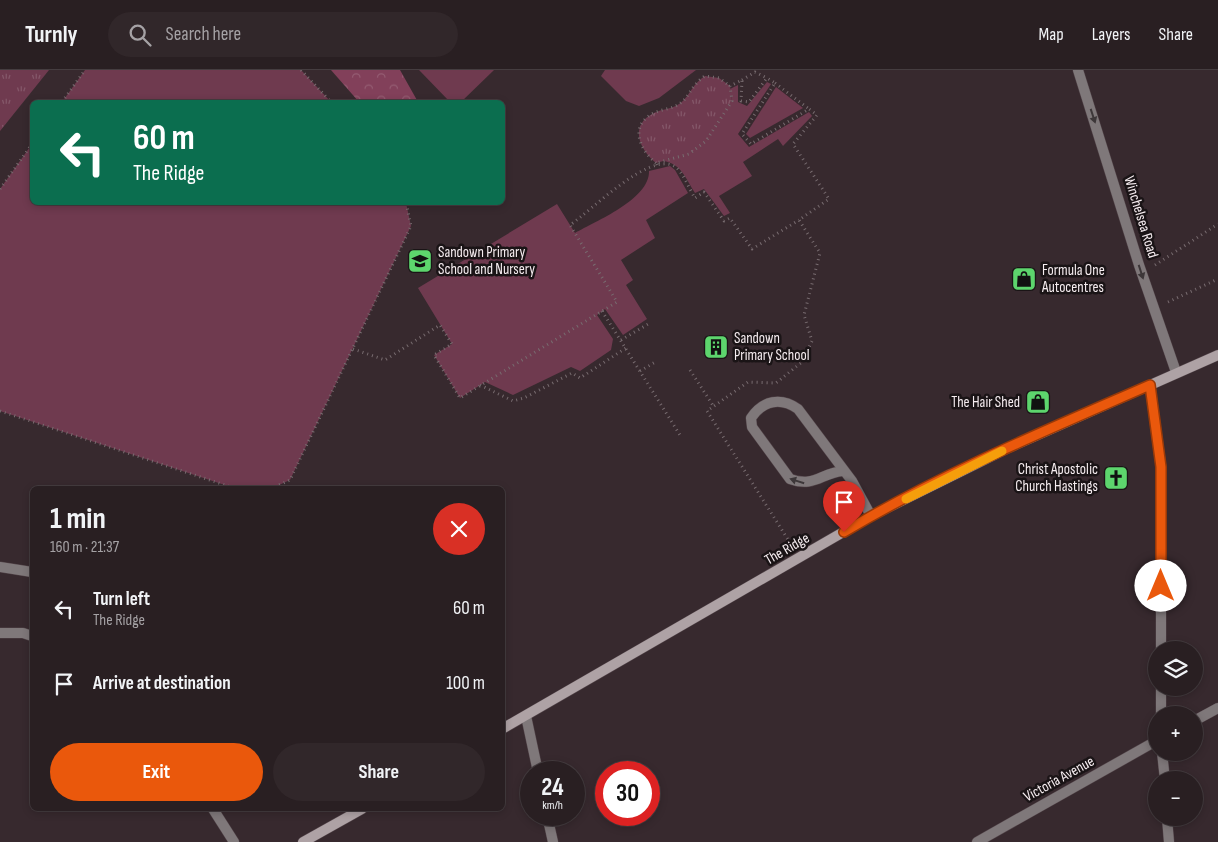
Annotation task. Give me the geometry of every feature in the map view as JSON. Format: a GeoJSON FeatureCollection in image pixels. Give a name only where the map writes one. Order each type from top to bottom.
{"type":"FeatureCollection","features":[{"type":"Feature","properties":{"kind":"main road","name":"The Ridge"},"geometry":{"type":"LineString","coordinates":[[505,727],[871,516],[1006,449],[1218,355]]}},
{"type":"Feature","properties":{"kind":"main road"},"geometry":{"type":"LineString","coordinates":[[303,842],[358,811]]}},
{"type":"Feature","properties":{"kind":"street","name":"Winchelsea Road"},"geometry":{"type":"LineString","coordinates":[[1078,70],[1140,269],[1176,372]]}},
{"type":"Feature","properties":{"kind":"street"},"geometry":{"type":"LineString","coordinates":[[1150,385],[1161,467],[1161,641]]}},
{"type":"Feature","properties":{"kind":"street"},"geometry":{"type":"LineString","coordinates":[[842,471],[834,472],[810,484],[790,480],[752,427],[750,418],[757,409],[779,400],[789,402],[798,409],[842,471],[852,481],[871,516]]}},
{"type":"Feature","properties":{"kind":"street"},"geometry":{"type":"LineString","coordinates":[[0,567],[30,572]]}},
{"type":"Feature","properties":{"kind":"street"},"geometry":{"type":"LineString","coordinates":[[0,633],[23,633],[30,635]]}},
{"type":"Feature","properties":{"kind":"street"},"geometry":{"type":"LineString","coordinates":[[1203,716],[1218,708]]}},
{"type":"Feature","properties":{"kind":"street"},"geometry":{"type":"LineString","coordinates":[[526,716],[536,761]]}},
{"type":"Feature","properties":{"kind":"street","name":"Victoria Avenue"},"geometry":{"type":"LineString","coordinates":[[977,842],[1148,746]]}},
{"type":"Feature","properties":{"kind":"street"},"geometry":{"type":"LineString","coordinates":[[214,811],[234,842]]}},
{"type":"Feature","properties":{"kind":"street"},"geometry":{"type":"LineString","coordinates":[[549,826],[553,842]]}},
{"type":"Feature","properties":{"kind":"street"},"geometry":{"type":"LineString","coordinates":[[1168,826],[1169,842]]}},
{"type":"Feature","properties":{"kind":"path"},"geometry":{"type":"LineString","coordinates":[[63,100],[85,70]]}},
{"type":"Feature","properties":{"kind":"path"},"geometry":{"type":"LineString","coordinates":[[302,70],[329,100]]}},
{"type":"Feature","properties":{"kind":"path"},"geometry":{"type":"LineString","coordinates":[[353,348],[385,360],[440,325],[452,344],[434,355],[460,398],[617,302],[570,225],[583,216],[609,192],[646,169],[656,164],[688,154],[706,141],[732,101],[730,86],[719,78],[705,76],[695,82],[680,104],[652,114],[643,123],[639,144],[646,155],[656,164],[668,164],[678,168],[694,198],[704,192],[724,221],[730,218],[752,249],[829,199],[793,144],[817,115],[775,83],[755,72],[730,86]]}},
{"type":"Feature","properties":{"kind":"path"},"geometry":{"type":"LineString","coordinates":[[742,80],[742,101],[748,102],[767,78]]}},
{"type":"Feature","properties":{"kind":"path"},"geometry":{"type":"LineString","coordinates":[[775,83],[742,134],[751,144],[809,109]]}},
{"type":"Feature","properties":{"kind":"path"},"geometry":{"type":"LineString","coordinates":[[0,189],[30,147]]}},
{"type":"Feature","properties":{"kind":"path"},"geometry":{"type":"LineString","coordinates":[[277,486],[290,480],[411,226],[407,205]]}},
{"type":"Feature","properties":{"kind":"path"},"geometry":{"type":"LineString","coordinates":[[799,220],[820,253],[804,315],[812,341],[802,362],[776,383],[748,382],[707,411],[745,475],[782,528],[799,559]]}},
{"type":"Feature","properties":{"kind":"path"},"geometry":{"type":"LineString","coordinates":[[1140,269],[1156,265],[1218,224]]}},
{"type":"Feature","properties":{"kind":"path"},"geometry":{"type":"LineString","coordinates":[[1154,309],[1218,279]]}},
{"type":"Feature","properties":{"kind":"path"},"geometry":{"type":"LineString","coordinates":[[602,311],[680,436]]}},
{"type":"Feature","properties":{"kind":"path"},"geometry":{"type":"LineString","coordinates":[[621,340],[650,323]]}},
{"type":"Feature","properties":{"kind":"path"},"geometry":{"type":"LineString","coordinates":[[480,386],[513,401],[524,398],[572,373],[580,378],[626,348]]}},
{"type":"Feature","properties":{"kind":"path"},"geometry":{"type":"LineString","coordinates":[[640,371],[657,361]]}},
{"type":"Feature","properties":{"kind":"path"},"geometry":{"type":"LineString","coordinates":[[690,370],[714,406]]}},
{"type":"Feature","properties":{"kind":"path"},"geometry":{"type":"LineString","coordinates":[[0,411],[228,486]]}},
{"type":"Feature","properties":{"kind":"green space"},"geometry":{"type":"Polygon","coordinates":[[[0,70],[49,70],[0,131],[0,70]]]}},
{"type":"Feature","properties":{"kind":"green space"},"geometry":{"type":"Polygon","coordinates":[[[85,70],[301,70],[329,100],[63,100],[85,70]]]}},
{"type":"Feature","properties":{"kind":"green space"},"geometry":{"type":"Polygon","coordinates":[[[331,70],[400,70],[417,100],[357,100],[331,70]]]}},
{"type":"Feature","properties":{"kind":"green space"},"geometry":{"type":"Polygon","coordinates":[[[419,70],[494,70],[463,100],[448,100],[419,70]]]}},
{"type":"Feature","properties":{"kind":"green space"},"geometry":{"type":"Polygon","coordinates":[[[605,70],[696,70],[659,98],[639,106],[626,101],[601,76],[605,70]]]}},
{"type":"Feature","properties":{"kind":"green space"},"geometry":{"type":"Polygon","coordinates":[[[705,76],[719,78],[730,86],[732,101],[706,141],[689,154],[656,163],[641,144],[639,130],[641,124],[654,113],[679,104],[696,83],[705,76]]]}},
{"type":"Feature","properties":{"kind":"green space"},"geometry":{"type":"Polygon","coordinates":[[[767,82],[771,84],[738,134],[749,147],[809,112],[812,116],[783,146],[778,139],[743,162],[752,176],[719,196],[730,213],[724,216],[704,189],[695,193],[679,168],[663,161],[675,157],[732,101],[730,89],[738,85],[738,102],[747,106],[767,82]]]}},
{"type":"Feature","properties":{"kind":"green space"},"geometry":{"type":"Polygon","coordinates":[[[776,87],[803,108],[750,138],[746,134],[776,87]]]}},
{"type":"Feature","properties":{"kind":"green space"},"geometry":{"type":"Polygon","coordinates":[[[30,147],[30,205],[406,205],[411,226],[290,480],[277,486],[228,486],[0,411],[0,189],[30,147]]]}},
{"type":"Feature","properties":{"kind":"green space"},"geometry":{"type":"Polygon","coordinates":[[[670,166],[675,170],[688,193],[646,220],[655,238],[621,260],[633,280],[626,285],[647,319],[623,335],[605,309],[597,315],[613,339],[611,350],[580,371],[571,367],[513,395],[485,382],[460,398],[434,355],[452,344],[418,288],[557,204],[575,233],[632,200],[647,181],[649,171],[670,166]]]}},
{"type":"Feature","properties":{"kind":"slow traffic"},"geometry":{"type":"LineString","coordinates":[[906,499],[1002,451]]}},
{"type":"Feature","properties":{"kind":"place","name":"Sandown Primary School and Nursery"},"geometry":{"type":"Point","coordinates":[420,261]}},
{"type":"Feature","properties":{"kind":"place","name":"Formula One Autocentres"},"geometry":{"type":"Point","coordinates":[1024,279]}},
{"type":"Feature","properties":{"kind":"place","name":"Sandown Primary School"},"geometry":{"type":"Point","coordinates":[716,347]}},
{"type":"Feature","properties":{"kind":"place","name":"The Hair Shed"},"geometry":{"type":"Point","coordinates":[1038,402]}},
{"type":"Feature","properties":{"kind":"place","name":"Christ Apostolic Church Hastings"},"geometry":{"type":"Point","coordinates":[1116,478]}},
{"type":"Feature","properties":{"kind":"route"},"geometry":{"type":"LineString","coordinates":[[844,532],[871,516],[1006,449],[1150,385],[1161,467],[1161,586]]}}]}
